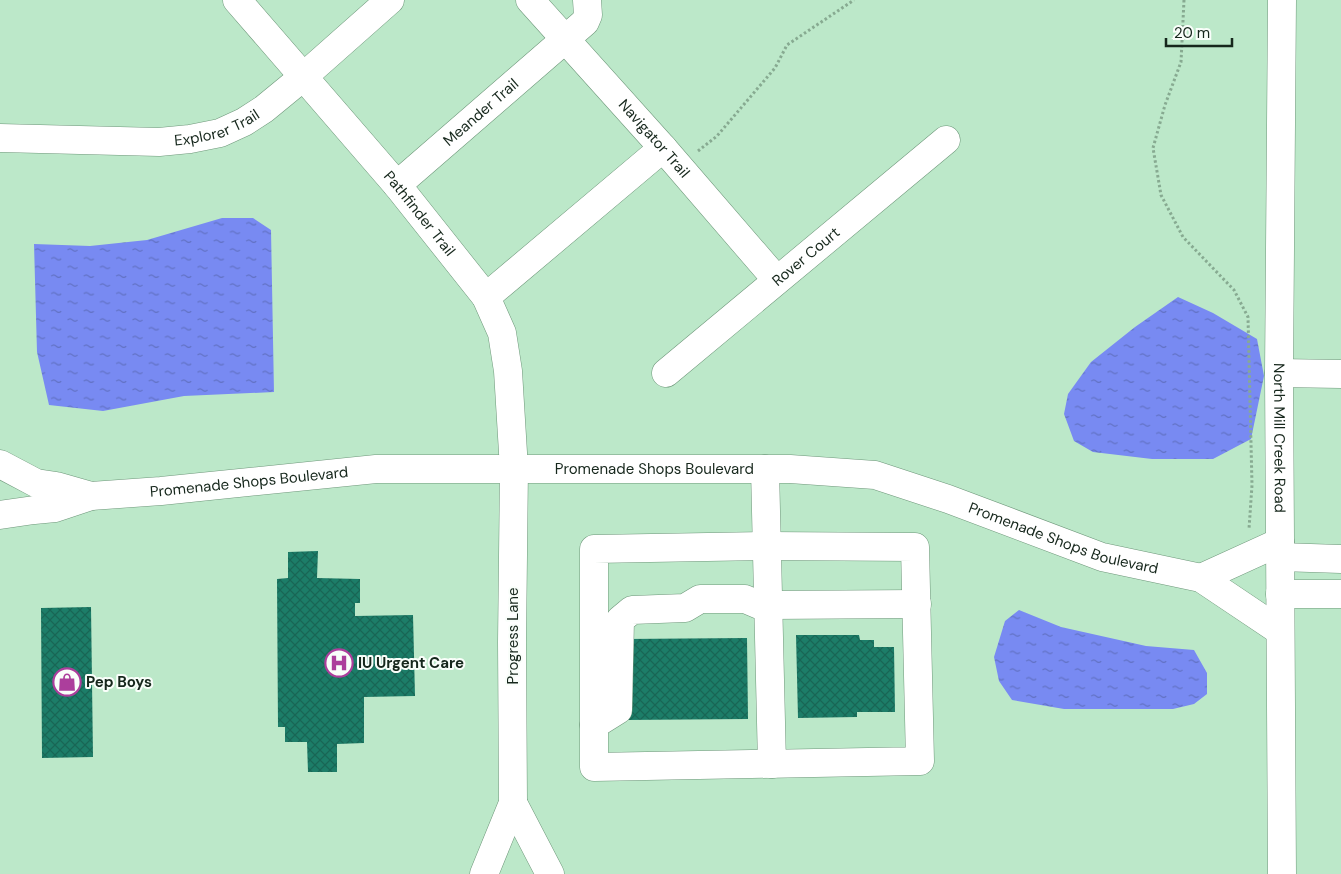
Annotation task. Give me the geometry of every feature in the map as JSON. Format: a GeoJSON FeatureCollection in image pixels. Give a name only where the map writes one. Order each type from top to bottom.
{"type":"FeatureCollection","features":[{"type":"Feature","properties":{"kind":"street","name":"Pathfinder Trail"},"geometry":{"type":"LineString","coordinates":[[237,0],[397,185],[486,298],[502,333],[508,371],[514,469]]}},
{"type":"Feature","properties":{"kind":"street","name":"Explorer Trail"},"geometry":{"type":"LineString","coordinates":[[0,138],[159,142],[198,138],[220,133],[244,122],[264,109],[390,0]]}},
{"type":"Feature","properties":{"kind":"street","name":"Navigator Trail"},"geometry":{"type":"LineString","coordinates":[[530,0],[776,279]]}},
{"type":"Feature","properties":{"kind":"street","name":"Meander Trail"},"geometry":{"type":"LineString","coordinates":[[397,185],[585,22],[588,15],[587,0]]}},
{"type":"Feature","properties":{"kind":"street","name":"North Mill Creek Road"},"geometry":{"type":"LineString","coordinates":[[1282,0],[1280,373],[1282,874]]}},
{"type":"Feature","properties":{"kind":"street","name":"Rover Court"},"geometry":{"type":"LineString","coordinates":[[666,373],[776,279],[946,140]]}},
{"type":"Feature","properties":{"kind":"street"},"geometry":{"type":"LineString","coordinates":[[486,298],[670,158]]}},
{"type":"Feature","properties":{"kind":"street"},"geometry":{"type":"LineString","coordinates":[[1280,373],[1341,374]]}},
{"type":"Feature","properties":{"kind":"street","name":"Promenade Shops Boulevard"},"geometry":{"type":"LineString","coordinates":[[0,464],[36,483],[56,486],[91,496]]}},
{"type":"Feature","properties":{"kind":"street","name":"Promenade Shops Boulevard"},"geometry":{"type":"LineString","coordinates":[[0,516],[55,508],[91,496],[161,491],[376,468],[790,468],[875,475],[948,499],[1102,557],[1201,578],[1280,631]]}},
{"type":"Feature","properties":{"kind":"street","name":"Progress Lane"},"geometry":{"type":"LineString","coordinates":[[513,803],[514,469]]}},
{"type":"Feature","properties":{"kind":"street"},"geometry":{"type":"LineString","coordinates":[[765,469],[767,546],[764,605],[772,764]]}},
{"type":"Feature","properties":{"kind":"street"},"geometry":{"type":"LineString","coordinates":[[767,546],[915,547],[917,604],[920,761],[594,766],[594,549],[767,546]]}},
{"type":"Feature","properties":{"kind":"street"},"geometry":{"type":"LineString","coordinates":[[1201,578],[1280,549],[1341,559]]}},
{"type":"Feature","properties":{"kind":"street"},"geometry":{"type":"LineString","coordinates":[[1280,594],[1341,594]]}},
{"type":"Feature","properties":{"kind":"street"},"geometry":{"type":"LineString","coordinates":[[594,725],[618,710],[620,620],[632,610],[685,608],[700,599],[745,599],[764,605],[917,604]]}},
{"type":"Feature","properties":{"kind":"street"},"geometry":{"type":"LineString","coordinates":[[484,874],[513,803]]}},
{"type":"Feature","properties":{"kind":"street"},"geometry":{"type":"LineString","coordinates":[[513,803],[550,874]]}},
{"type":"Feature","properties":{"kind":"path"},"geometry":{"type":"LineString","coordinates":[[670,158],[718,136],[775,68],[788,45],[854,0]]}},
{"type":"Feature","properties":{"kind":"path"},"geometry":{"type":"LineString","coordinates":[[1184,0],[1181,62],[1165,105],[1153,148],[1160,195],[1183,237],[1234,290],[1248,318],[1252,485],[1248,534]]}},
{"type":"Feature","properties":{"kind":"water"},"geometry":{"type":"Polygon","coordinates":[[[222,218],[253,218],[271,230],[274,392],[184,396],[103,411],[49,405],[37,352],[34,244],[90,246],[147,240],[222,218]]]}},
{"type":"Feature","properties":{"kind":"water"},"geometry":{"type":"Polygon","coordinates":[[[1178,297],[1213,313],[1257,339],[1264,376],[1251,439],[1213,459],[1152,459],[1093,452],[1074,441],[1064,414],[1068,394],[1091,362],[1135,327],[1178,297]]]}},
{"type":"Feature","properties":{"kind":"water"},"geometry":{"type":"Polygon","coordinates":[[[1019,610],[1061,627],[1146,646],[1194,650],[1207,673],[1207,694],[1194,704],[1173,709],[1064,709],[1012,700],[999,681],[994,657],[1005,621],[1019,610]]]}},
{"type":"Feature","properties":{"kind":"building"},"geometry":{"type":"Polygon","coordinates":[[[318,551],[317,578],[360,579],[360,603],[355,603],[355,616],[413,615],[415,696],[364,697],[364,743],[337,744],[337,772],[308,772],[307,742],[285,742],[285,727],[278,727],[277,579],[288,578],[288,552],[318,551]]]}},
{"type":"Feature","properties":{"kind":"building","name":"Pep Boys"},"geometry":{"type":"Polygon","coordinates":[[[91,607],[93,757],[42,758],[41,608],[91,607]]]}},
{"type":"Feature","properties":{"kind":"building"},"geometry":{"type":"Polygon","coordinates":[[[796,635],[859,635],[860,640],[874,640],[874,647],[894,647],[895,712],[857,712],[857,717],[798,718],[796,635]]]}},
{"type":"Feature","properties":{"kind":"building"},"geometry":{"type":"Polygon","coordinates":[[[747,638],[748,719],[625,720],[625,639],[747,638]]]}},
{"type":"Feature","properties":{"kind":"place","name":"IU Urgent Care"},"geometry":{"type":"Point","coordinates":[339,663]}},
{"type":"Feature","properties":{"kind":"place","name":"Pep Boys"},"geometry":{"type":"Point","coordinates":[67,682]}}]}
